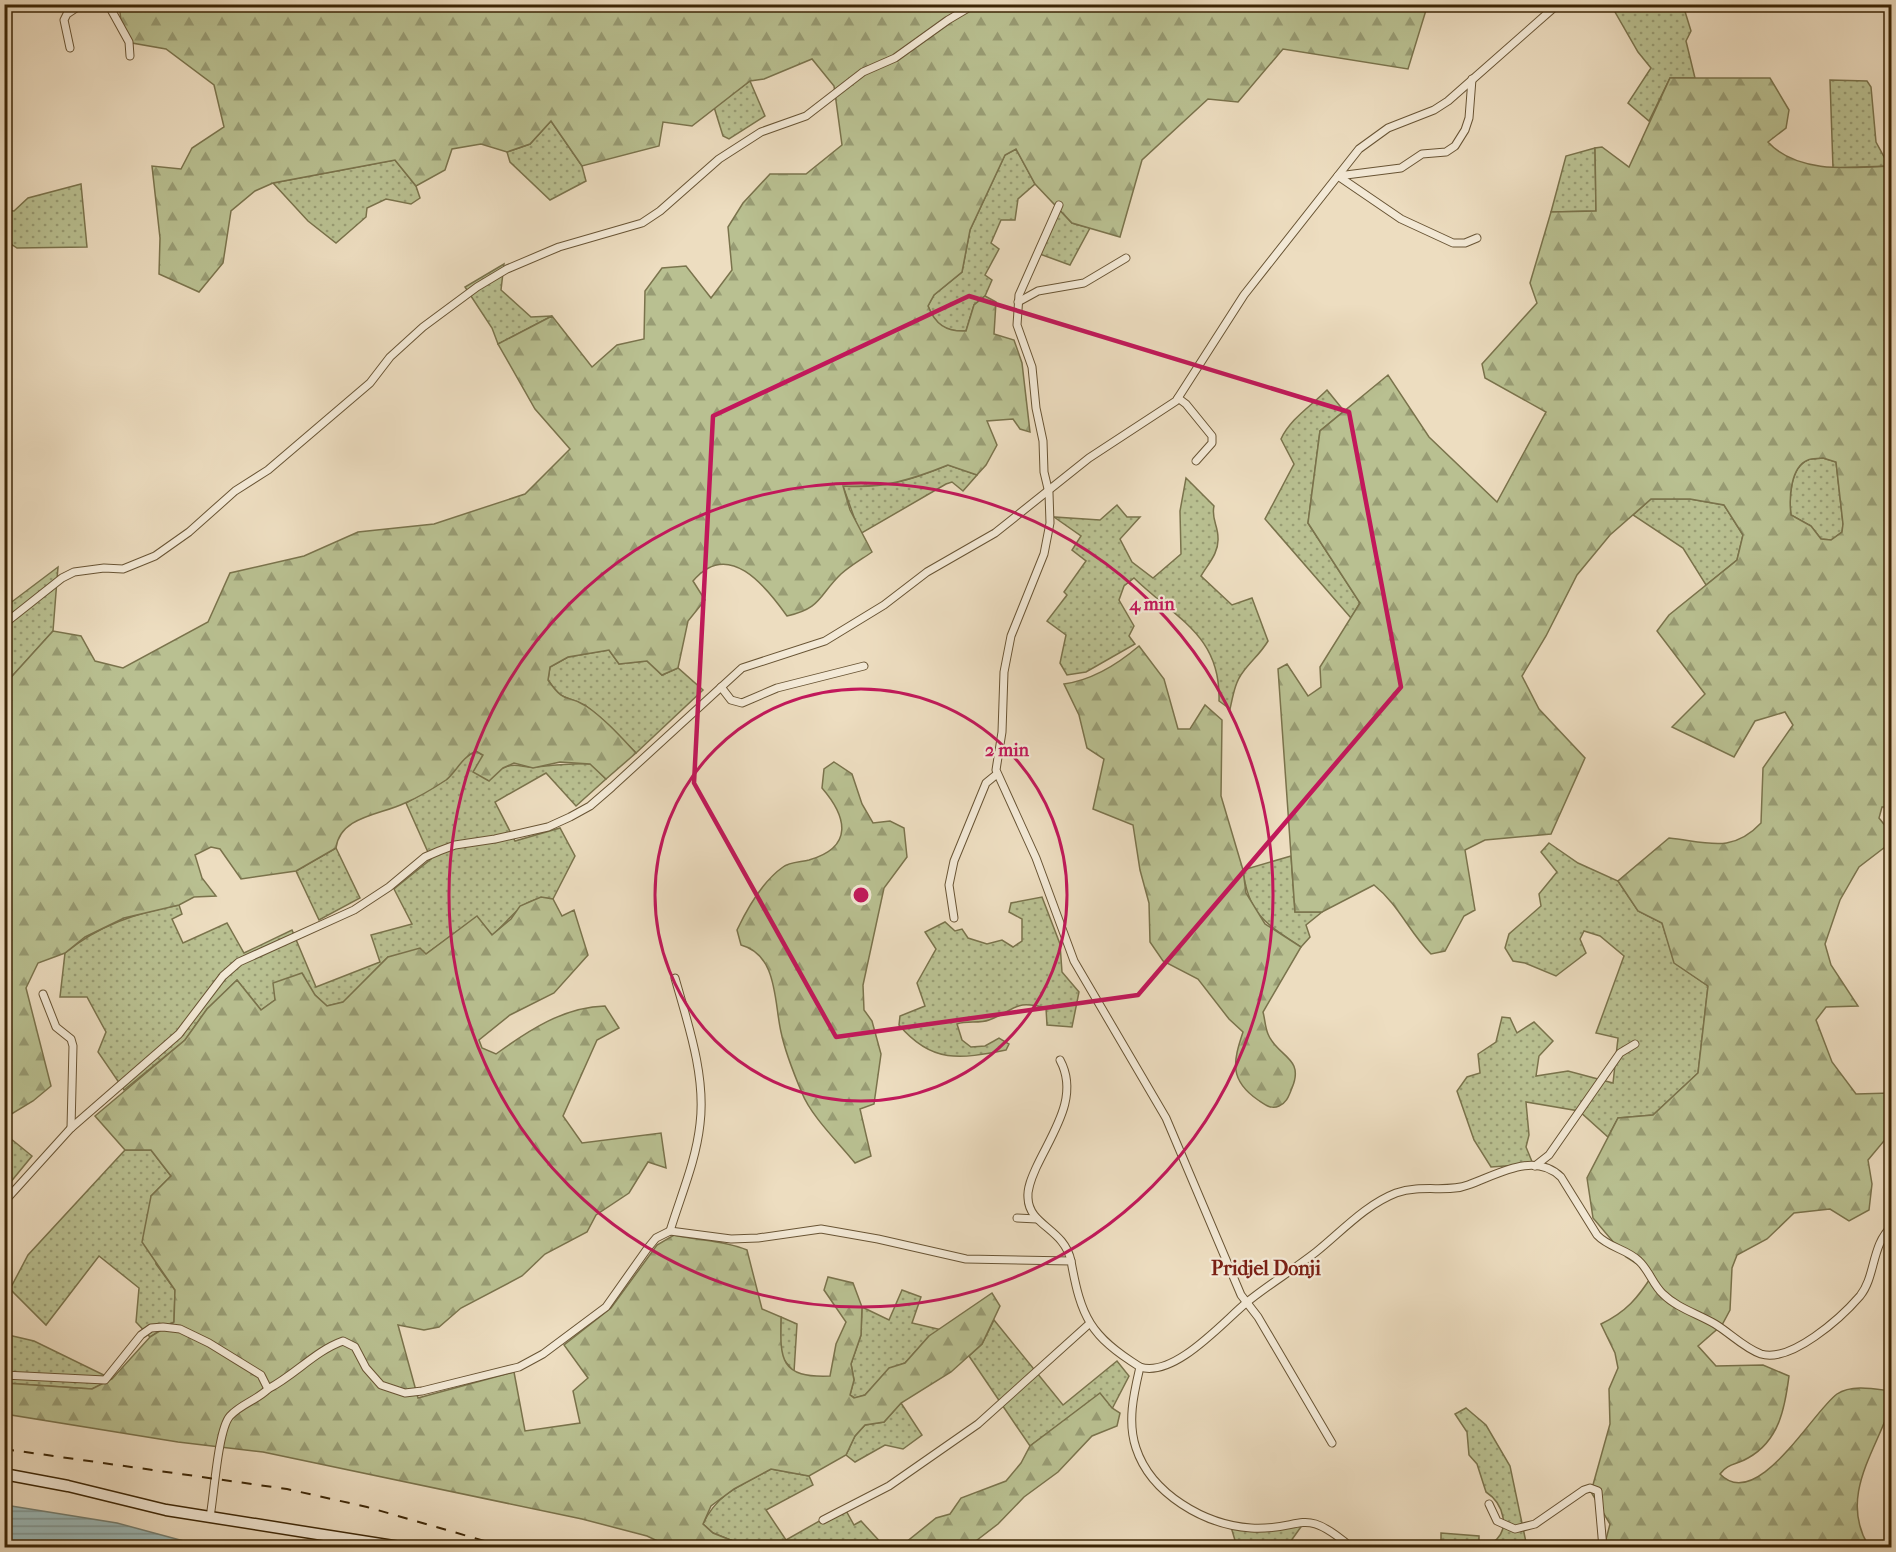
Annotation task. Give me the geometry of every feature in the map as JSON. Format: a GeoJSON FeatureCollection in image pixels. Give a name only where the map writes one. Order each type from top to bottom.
{"type":"FeatureCollection","features":[{"type":"Feature","properties":{"kind":"main road"},"geometry":{"type":"LineString","coordinates":[[4,1474],[210,1517],[406,1548]]}},
{"type":"Feature","properties":{"kind":"street"},"geometry":{"type":"LineString","coordinates":[[70,48],[64,20],[67,14],[82,4]]}},
{"type":"Feature","properties":{"kind":"street"},"geometry":{"type":"LineString","coordinates":[[108,4],[129,42],[130,56]]}},
{"type":"Feature","properties":{"kind":"street"},"geometry":{"type":"LineString","coordinates":[[4,624],[62,578],[74,572],[104,568],[123,569],[155,556],[189,532],[228,496],[268,470],[370,382],[390,357],[423,327],[477,287],[507,269],[559,247],[642,222],[660,211],[719,159],[761,132],[806,116],[862,72],[905,51],[975,4]]}},
{"type":"Feature","properties":{"kind":"street"},"geometry":{"type":"LineString","coordinates":[[4,1202],[71,1128],[179,1034],[224,976],[239,962],[354,910],[389,887],[425,857],[454,845],[495,839],[548,827],[580,812],[612,787],[742,668],[825,641],[884,605],[927,572],[995,533],[1049,493],[1089,458],[1165,410],[1178,398],[1227,320],[1359,150],[1388,128],[1434,110],[1472,80],[1558,4]]}},
{"type":"Feature","properties":{"kind":"street"},"geometry":{"type":"LineString","coordinates":[[1338,176],[1401,168],[1422,154],[1446,152],[1460,139],[1470,118],[1472,80]]}},
{"type":"Feature","properties":{"kind":"street"},"geometry":{"type":"LineString","coordinates":[[1338,176],[1410,223],[1454,243],[1465,243],[1477,238]]}},
{"type":"Feature","properties":{"kind":"street"},"geometry":{"type":"LineString","coordinates":[[1059,204],[1018,302],[1017,331],[1032,368],[1036,408],[1043,441],[1044,472],[1049,493],[1048,540],[1019,612],[1004,672],[1002,732],[996,761],[997,774],[1036,858],[1077,968],[1166,1118],[1237,1287],[1332,1443]]}},
{"type":"Feature","properties":{"kind":"street"},"geometry":{"type":"LineString","coordinates":[[1018,302],[1038,291],[1084,283],[1126,258]]}},
{"type":"Feature","properties":{"kind":"street"},"geometry":{"type":"LineString","coordinates":[[1178,398],[1186,404],[1212,436],[1212,443],[1196,461]]}},
{"type":"Feature","properties":{"kind":"street"},"geometry":{"type":"LineString","coordinates":[[721,687],[732,699],[742,703],[777,688],[864,666]]}},
{"type":"Feature","properties":{"kind":"street"},"geometry":{"type":"LineString","coordinates":[[954,918],[949,885],[952,868],[986,783],[997,774]]}},
{"type":"Feature","properties":{"kind":"street"},"geometry":{"type":"LineString","coordinates":[[670,1231],[693,1159],[700,1123],[701,1092],[686,1015],[675,978]]}},
{"type":"Feature","properties":{"kind":"street"},"geometry":{"type":"LineString","coordinates":[[43,994],[56,1027],[71,1039],[73,1046],[71,1128]]}},
{"type":"Feature","properties":{"kind":"street"},"geometry":{"type":"LineString","coordinates":[[1535,1166],[1553,1149],[1620,1053],[1635,1044]]}},
{"type":"Feature","properties":{"kind":"street"},"geometry":{"type":"LineString","coordinates":[[1060,1060],[1068,1079],[1068,1095],[1029,1188],[1029,1204],[1037,1219],[1060,1236],[1067,1248],[1079,1298],[1089,1324],[1109,1344],[1140,1367],[1153,1369],[1190,1352],[1247,1303],[1384,1199],[1417,1188],[1463,1187],[1501,1170],[1535,1166],[1554,1170],[1561,1177],[1597,1235],[1604,1242],[1630,1254],[1641,1262],[1663,1294],[1726,1331],[1751,1349],[1770,1356],[1796,1350],[1844,1313],[1862,1294],[1878,1245],[1892,1226]]}},
{"type":"Feature","properties":{"kind":"street"},"geometry":{"type":"LineString","coordinates":[[1017,1218],[1037,1219]]}},
{"type":"Feature","properties":{"kind":"street"},"geometry":{"type":"LineString","coordinates":[[210,1517],[222,1438],[228,1418],[268,1389],[288,1379],[327,1347],[343,1341],[355,1347],[366,1368],[381,1385],[405,1393],[422,1391],[519,1367],[543,1354],[606,1307],[647,1249],[657,1238],[670,1231],[731,1239],[758,1239],[821,1229],[966,1259],[1071,1261]]}},
{"type":"Feature","properties":{"kind":"street"},"geometry":{"type":"LineString","coordinates":[[823,1521],[889,1486],[978,1424],[1089,1324]]}},
{"type":"Feature","properties":{"kind":"street"},"geometry":{"type":"LineString","coordinates":[[4,1375],[105,1380],[141,1335],[151,1328],[163,1327],[180,1329],[209,1343],[261,1375],[268,1389]]}},
{"type":"Feature","properties":{"kind":"street"},"geometry":{"type":"LineString","coordinates":[[1140,1367],[1132,1405],[1136,1448],[1151,1475],[1183,1504],[1203,1517],[1231,1526],[1258,1528],[1303,1521],[1320,1524],[1352,1548]]}},
{"type":"Feature","properties":{"kind":"street"},"geometry":{"type":"LineString","coordinates":[[1489,1504],[1497,1521],[1515,1529],[1535,1524],[1584,1490],[1590,1488],[1598,1491],[1604,1548]]}},
{"type":"Feature","properties":{"kind":"highlighted area"},"geometry":{"type":"Polygon","coordinates":[[[969,296],[1349,412],[1401,687],[1138,995],[836,1037],[694,783],[713,416],[969,296]]]}},
{"type":"Feature","properties":{"kind":"green space"},"geometry":{"type":"Polygon","coordinates":[[[1421,4],[1427,7],[1408,69],[1283,49],[1238,102],[1208,99],[1142,160],[1120,237],[1072,223],[1035,184],[1016,149],[1005,155],[970,230],[962,272],[934,295],[928,306],[934,318],[942,326],[966,331],[974,305],[985,296],[996,302],[994,334],[1014,340],[1022,363],[1030,432],[1020,429],[1013,419],[987,421],[997,445],[986,465],[977,475],[948,465],[897,482],[872,486],[843,486],[850,510],[872,552],[841,574],[807,609],[787,616],[757,580],[732,565],[719,564],[706,569],[693,581],[705,600],[688,621],[678,668],[662,675],[647,661],[619,664],[609,650],[568,657],[550,667],[548,680],[559,693],[593,711],[636,753],[606,779],[590,764],[560,762],[533,768],[514,763],[503,768],[489,781],[473,772],[483,755],[476,751],[467,757],[446,780],[416,798],[353,823],[339,837],[336,848],[296,871],[241,879],[220,849],[211,847],[195,855],[202,878],[216,896],[194,897],[179,905],[124,918],[85,937],[65,953],[38,963],[26,988],[51,1086],[33,1101],[5,1118],[4,782],[9,780],[5,769],[5,684],[53,631],[81,636],[95,661],[123,668],[208,622],[230,573],[304,556],[358,532],[434,524],[525,494],[570,449],[535,409],[498,344],[552,316],[592,367],[617,345],[644,339],[645,291],[662,268],[686,266],[711,298],[732,270],[728,227],[743,203],[770,174],[806,174],[842,145],[834,86],[812,59],[764,79],[750,81],[692,126],[663,122],[659,146],[582,166],[551,121],[530,144],[507,152],[481,144],[452,149],[445,170],[416,186],[395,160],[273,183],[255,191],[231,211],[223,263],[199,292],[159,274],[160,238],[152,166],[181,169],[192,148],[224,127],[214,85],[166,49],[132,43],[122,27],[119,5],[1421,4]]]}},
{"type":"Feature","properties":{"kind":"green space"},"geometry":{"type":"Polygon","coordinates":[[[1611,5],[1683,5],[1691,31],[1686,41],[1695,78],[1670,78],[1649,121],[1628,103],[1651,68],[1638,52],[1611,5]]]}},
{"type":"Feature","properties":{"kind":"green space"},"geometry":{"type":"Polygon","coordinates":[[[1670,78],[1770,78],[1789,110],[1786,128],[1768,142],[1780,152],[1794,160],[1826,167],[1891,166],[1892,807],[1882,807],[1879,818],[1887,828],[1889,844],[1859,867],[1840,900],[1825,944],[1831,965],[1858,1006],[1826,1007],[1816,1020],[1832,1062],[1856,1094],[1891,1093],[1891,1137],[1888,1136],[1868,1160],[1872,1184],[1869,1210],[1849,1221],[1830,1209],[1794,1213],[1767,1239],[1737,1255],[1732,1268],[1730,1310],[1722,1325],[1698,1346],[1716,1366],[1763,1365],[1789,1376],[1779,1423],[1767,1443],[1748,1458],[1729,1466],[1720,1474],[1735,1482],[1751,1480],[1767,1470],[1837,1394],[1856,1388],[1891,1391],[1891,1405],[1863,1474],[1857,1509],[1860,1527],[1868,1545],[1891,1547],[1604,1547],[1610,1524],[1591,1492],[1610,1424],[1609,1389],[1618,1368],[1615,1353],[1601,1324],[1631,1303],[1653,1274],[1626,1257],[1593,1218],[1587,1178],[1618,1118],[1653,1115],[1698,1073],[1708,986],[1674,963],[1662,923],[1638,911],[1618,881],[1669,838],[1718,844],[1740,839],[1750,833],[1761,823],[1763,768],[1793,725],[1785,712],[1755,721],[1734,757],[1672,727],[1705,694],[1657,631],[1669,615],[1737,560],[1743,535],[1724,505],[1690,499],[1651,499],[1610,535],[1577,575],[1546,636],[1522,676],[1539,709],[1585,758],[1551,834],[1485,840],[1465,850],[1475,910],[1464,916],[1445,951],[1431,954],[1390,901],[1374,885],[1322,912],[1295,912],[1278,669],[1287,664],[1308,696],[1321,687],[1320,667],[1360,603],[1308,523],[1320,431],[1388,375],[1429,437],[1497,502],[1546,412],[1485,378],[1482,364],[1537,303],[1530,283],[1551,212],[1596,211],[1595,148],[1602,147],[1629,167],[1670,78]],[[1823,458],[1808,460],[1797,469],[1792,484],[1791,515],[1811,526],[1821,539],[1831,540],[1842,532],[1836,462],[1823,458]]]}},
{"type":"Feature","properties":{"kind":"green space"},"geometry":{"type":"Polygon","coordinates":[[[1830,80],[1867,81],[1871,87],[1876,142],[1889,166],[1833,168],[1830,80]]]}},
{"type":"Feature","properties":{"kind":"green space"},"geometry":{"type":"Polygon","coordinates":[[[750,81],[765,116],[729,139],[723,136],[714,107],[750,81]]]}},
{"type":"Feature","properties":{"kind":"green space"},"geometry":{"type":"Polygon","coordinates":[[[551,121],[582,166],[586,181],[550,200],[510,162],[507,152],[530,144],[551,121]]]}},
{"type":"Feature","properties":{"kind":"green space"},"geometry":{"type":"Polygon","coordinates":[[[1595,148],[1596,211],[1551,212],[1566,156],[1595,148]]]}},
{"type":"Feature","properties":{"kind":"green space"},"geometry":{"type":"Polygon","coordinates":[[[1016,149],[1035,184],[1018,199],[1015,220],[1001,220],[991,243],[999,249],[985,275],[992,280],[985,296],[974,305],[966,331],[947,329],[938,323],[928,306],[934,295],[962,272],[970,230],[1005,155],[1016,149]]]}},
{"type":"Feature","properties":{"kind":"green space"},"geometry":{"type":"Polygon","coordinates":[[[395,160],[416,186],[420,198],[411,204],[386,199],[367,208],[366,217],[336,243],[308,221],[273,183],[395,160]]]}},
{"type":"Feature","properties":{"kind":"green space"},"geometry":{"type":"Polygon","coordinates":[[[81,184],[87,247],[17,248],[5,240],[5,210],[14,211],[28,198],[81,184]]]}},
{"type":"Feature","properties":{"kind":"green space"},"geometry":{"type":"Polygon","coordinates":[[[1056,206],[1072,223],[1090,228],[1070,265],[1037,253],[1056,206]]]}},
{"type":"Feature","properties":{"kind":"green space"},"geometry":{"type":"Polygon","coordinates":[[[504,264],[501,290],[531,317],[552,316],[498,344],[492,328],[465,287],[504,264]]]}},
{"type":"Feature","properties":{"kind":"green space"},"geometry":{"type":"Polygon","coordinates":[[[1327,390],[1344,411],[1320,431],[1308,523],[1360,603],[1351,618],[1265,519],[1294,464],[1281,439],[1295,419],[1327,390]]]}},
{"type":"Feature","properties":{"kind":"green space"},"geometry":{"type":"Polygon","coordinates":[[[1823,458],[1836,462],[1843,524],[1842,532],[1831,540],[1821,539],[1811,526],[1791,515],[1792,484],[1797,469],[1808,460],[1823,458]]]}},
{"type":"Feature","properties":{"kind":"green space"},"geometry":{"type":"Polygon","coordinates":[[[948,465],[977,475],[963,491],[952,482],[946,484],[860,534],[843,486],[884,485],[948,465]]]}},
{"type":"Feature","properties":{"kind":"green space"},"geometry":{"type":"Polygon","coordinates":[[[1186,478],[1214,506],[1213,515],[1218,533],[1217,549],[1201,576],[1232,605],[1252,598],[1268,641],[1240,676],[1230,709],[1219,701],[1218,678],[1204,644],[1193,630],[1134,578],[1124,586],[1119,600],[1134,626],[1129,636],[1135,644],[1086,672],[1067,675],[1060,663],[1066,635],[1047,621],[1067,595],[1064,592],[1086,561],[1072,550],[1081,536],[1054,517],[1100,520],[1117,505],[1127,517],[1140,517],[1120,539],[1132,562],[1153,578],[1181,554],[1180,511],[1186,478]]]}},
{"type":"Feature","properties":{"kind":"green space"},"geometry":{"type":"Polygon","coordinates":[[[1651,499],[1690,499],[1724,505],[1743,535],[1737,560],[1706,585],[1683,548],[1633,515],[1651,499]]]}},
{"type":"Feature","properties":{"kind":"green space"},"geometry":{"type":"Polygon","coordinates":[[[58,567],[53,631],[5,684],[5,607],[58,567]]]}},
{"type":"Feature","properties":{"kind":"green space"},"geometry":{"type":"Polygon","coordinates":[[[1139,646],[1164,679],[1178,729],[1190,729],[1205,705],[1222,720],[1221,796],[1243,870],[1246,893],[1265,924],[1301,947],[1263,1012],[1272,1042],[1288,1058],[1295,1070],[1289,1096],[1282,1105],[1276,1107],[1268,1106],[1258,1100],[1249,1093],[1238,1078],[1236,1061],[1243,1032],[1229,1019],[1198,979],[1163,961],[1150,942],[1149,903],[1140,870],[1133,825],[1093,809],[1104,759],[1087,748],[1079,715],[1064,684],[1085,679],[1104,670],[1139,646]]]}},
{"type":"Feature","properties":{"kind":"green space"},"geometry":{"type":"Polygon","coordinates":[[[609,650],[619,664],[647,661],[662,675],[678,668],[703,690],[636,753],[600,717],[579,702],[562,696],[548,680],[550,667],[568,657],[609,650]]]}},
{"type":"Feature","properties":{"kind":"green space"},"geometry":{"type":"Polygon","coordinates":[[[476,751],[503,768],[512,765],[536,767],[591,764],[606,779],[576,806],[546,773],[495,802],[515,841],[560,828],[575,856],[553,899],[543,898],[526,904],[492,935],[477,917],[426,954],[388,957],[344,1002],[327,1006],[315,995],[275,1000],[261,1010],[237,980],[207,1009],[185,1040],[124,1090],[98,1052],[106,1032],[87,997],[60,997],[65,953],[91,935],[119,922],[179,905],[182,914],[172,919],[183,943],[227,923],[244,953],[292,930],[316,987],[380,962],[371,935],[412,924],[394,889],[431,859],[406,803],[447,779],[465,757],[476,751]]]}},
{"type":"Feature","properties":{"kind":"green space"},"geometry":{"type":"Polygon","coordinates":[[[834,762],[852,774],[862,804],[873,823],[890,821],[904,828],[907,857],[884,888],[863,985],[864,1010],[872,1021],[881,1054],[874,1104],[860,1109],[871,1156],[855,1163],[806,1102],[785,1047],[768,969],[753,950],[741,945],[737,930],[756,896],[776,873],[788,864],[824,854],[834,847],[839,839],[842,830],[841,820],[822,788],[824,769],[834,762]]]}},
{"type":"Feature","properties":{"kind":"green space"},"geometry":{"type":"Polygon","coordinates":[[[1549,843],[1578,863],[1618,881],[1638,911],[1662,923],[1675,963],[1708,986],[1698,1073],[1653,1115],[1618,1118],[1608,1137],[1579,1111],[1526,1102],[1529,1135],[1526,1147],[1533,1164],[1491,1167],[1474,1140],[1457,1091],[1467,1077],[1480,1073],[1478,1054],[1496,1042],[1502,1017],[1510,1018],[1517,1033],[1534,1022],[1553,1041],[1539,1056],[1536,1076],[1568,1071],[1613,1083],[1618,1038],[1596,1033],[1624,956],[1600,936],[1584,931],[1580,939],[1586,953],[1556,976],[1525,963],[1513,961],[1505,948],[1509,934],[1541,906],[1539,894],[1557,872],[1541,852],[1549,843]]]}},
{"type":"Feature","properties":{"kind":"green space"},"geometry":{"type":"Polygon","coordinates":[[[336,848],[360,898],[319,920],[296,871],[336,848]]]}},
{"type":"Feature","properties":{"kind":"green space"},"geometry":{"type":"Polygon","coordinates":[[[1291,856],[1295,912],[1322,912],[1306,925],[1310,937],[1301,947],[1269,924],[1254,908],[1245,885],[1243,870],[1291,856]]]}},
{"type":"Feature","properties":{"kind":"green space"},"geometry":{"type":"Polygon","coordinates":[[[541,897],[553,899],[562,916],[574,910],[588,955],[554,993],[510,1015],[479,1040],[482,1048],[496,1054],[534,1029],[561,1015],[590,1007],[605,1006],[619,1028],[597,1040],[563,1116],[582,1143],[661,1133],[666,1168],[648,1162],[629,1193],[596,1215],[587,1232],[545,1254],[522,1276],[461,1308],[439,1327],[424,1330],[398,1325],[418,1398],[514,1372],[525,1431],[580,1423],[573,1391],[588,1378],[564,1345],[611,1308],[657,1245],[674,1235],[729,1244],[747,1250],[762,1309],[781,1317],[783,1355],[792,1370],[801,1374],[830,1376],[836,1344],[846,1322],[824,1290],[828,1277],[853,1283],[862,1307],[861,1335],[851,1364],[854,1380],[850,1395],[854,1398],[865,1395],[889,1368],[905,1363],[929,1336],[992,1293],[1000,1306],[982,1344],[951,1372],[901,1403],[884,1422],[865,1425],[855,1436],[846,1455],[809,1476],[771,1469],[734,1489],[711,1506],[703,1524],[713,1533],[748,1547],[670,1547],[647,1536],[582,1519],[263,1452],[178,1442],[5,1414],[4,1383],[92,1389],[112,1379],[150,1337],[174,1322],[175,1290],[142,1242],[151,1196],[171,1176],[151,1150],[125,1150],[95,1116],[185,1040],[207,1009],[237,980],[261,1010],[275,1000],[273,983],[302,973],[315,995],[327,1006],[343,1002],[388,957],[420,948],[426,954],[477,916],[492,935],[511,919],[520,906],[541,897]]]}},
{"type":"Feature","properties":{"kind":"green space"},"geometry":{"type":"Polygon","coordinates":[[[1042,897],[1060,944],[1062,972],[1079,992],[1072,1027],[1047,1025],[1046,1008],[1021,1005],[985,1021],[957,1024],[962,1040],[971,1047],[985,1046],[999,1038],[1009,1044],[1006,1050],[948,1056],[923,1047],[911,1038],[899,1025],[900,1016],[925,1006],[917,983],[936,949],[925,932],[945,922],[955,931],[962,929],[968,938],[987,944],[1002,940],[1013,947],[1022,941],[1022,919],[1009,912],[1011,903],[1042,897]]]}},
{"type":"Feature","properties":{"kind":"green space"},"geometry":{"type":"Polygon","coordinates":[[[5,1134],[32,1156],[5,1189],[5,1134]]]}},
{"type":"Feature","properties":{"kind":"green space"},"geometry":{"type":"Polygon","coordinates":[[[125,1150],[151,1150],[171,1176],[151,1196],[156,1264],[175,1290],[174,1322],[150,1337],[136,1322],[139,1288],[99,1256],[46,1325],[10,1289],[28,1255],[125,1150]]]}},
{"type":"Feature","properties":{"kind":"green space"},"geometry":{"type":"Polygon","coordinates":[[[902,1290],[921,1297],[912,1323],[942,1330],[929,1336],[905,1363],[889,1369],[865,1395],[855,1398],[850,1395],[854,1380],[851,1364],[861,1335],[862,1307],[889,1320],[902,1290]]]}},
{"type":"Feature","properties":{"kind":"green space"},"geometry":{"type":"Polygon","coordinates":[[[781,1317],[797,1324],[794,1372],[780,1355],[781,1317]]]}},
{"type":"Feature","properties":{"kind":"green space"},"geometry":{"type":"Polygon","coordinates":[[[994,1320],[1063,1405],[1117,1361],[1129,1376],[1112,1409],[1100,1394],[1030,1446],[969,1356],[982,1344],[994,1320]]]}},
{"type":"Feature","properties":{"kind":"green space"},"geometry":{"type":"Polygon","coordinates":[[[4,1334],[34,1341],[112,1379],[92,1389],[5,1383],[4,1334]]]}},
{"type":"Feature","properties":{"kind":"green space"},"geometry":{"type":"Polygon","coordinates":[[[1100,1393],[1112,1408],[1120,1413],[1117,1426],[1092,1436],[1058,1472],[1024,1497],[998,1524],[968,1547],[900,1547],[936,1518],[950,1514],[961,1498],[1006,1481],[1021,1463],[1030,1446],[1100,1393]]]}},
{"type":"Feature","properties":{"kind":"green space"},"geometry":{"type":"Polygon","coordinates":[[[901,1403],[922,1435],[903,1449],[885,1445],[855,1462],[846,1455],[855,1436],[865,1425],[884,1422],[901,1403]]]}},
{"type":"Feature","properties":{"kind":"green space"},"geometry":{"type":"Polygon","coordinates":[[[1466,1408],[1486,1425],[1510,1466],[1527,1547],[1493,1547],[1492,1543],[1502,1531],[1503,1517],[1497,1503],[1486,1492],[1477,1464],[1469,1455],[1467,1432],[1455,1414],[1466,1408]]]}},
{"type":"Feature","properties":{"kind":"green space"},"geometry":{"type":"Polygon","coordinates":[[[771,1469],[809,1476],[813,1485],[766,1510],[786,1540],[844,1507],[854,1525],[861,1521],[885,1547],[748,1547],[713,1533],[703,1524],[723,1497],[771,1469]]]}},
{"type":"Feature","properties":{"kind":"green space"},"geometry":{"type":"Polygon","coordinates":[[[1303,1524],[1288,1545],[1291,1548],[1237,1547],[1231,1527],[1303,1524]]]}},
{"type":"Feature","properties":{"kind":"green space"},"geometry":{"type":"Polygon","coordinates":[[[1441,1533],[1479,1536],[1479,1547],[1441,1547],[1441,1533]]]}},
{"type":"Feature","properties":{"kind":"water"},"geometry":{"type":"Polygon","coordinates":[[[5,1505],[117,1523],[206,1547],[5,1547],[5,1505]]]}},
{"type":"Feature","properties":{"kind":"railway"},"geometry":{"type":"LineString","coordinates":[[4,1449],[287,1489],[367,1507],[509,1548]]}},
{"type":"Feature","properties":{"kind":"district","name":"Pridjel Donji"},"geometry":{"type":"Point","coordinates":[1266,1268]}}]}
